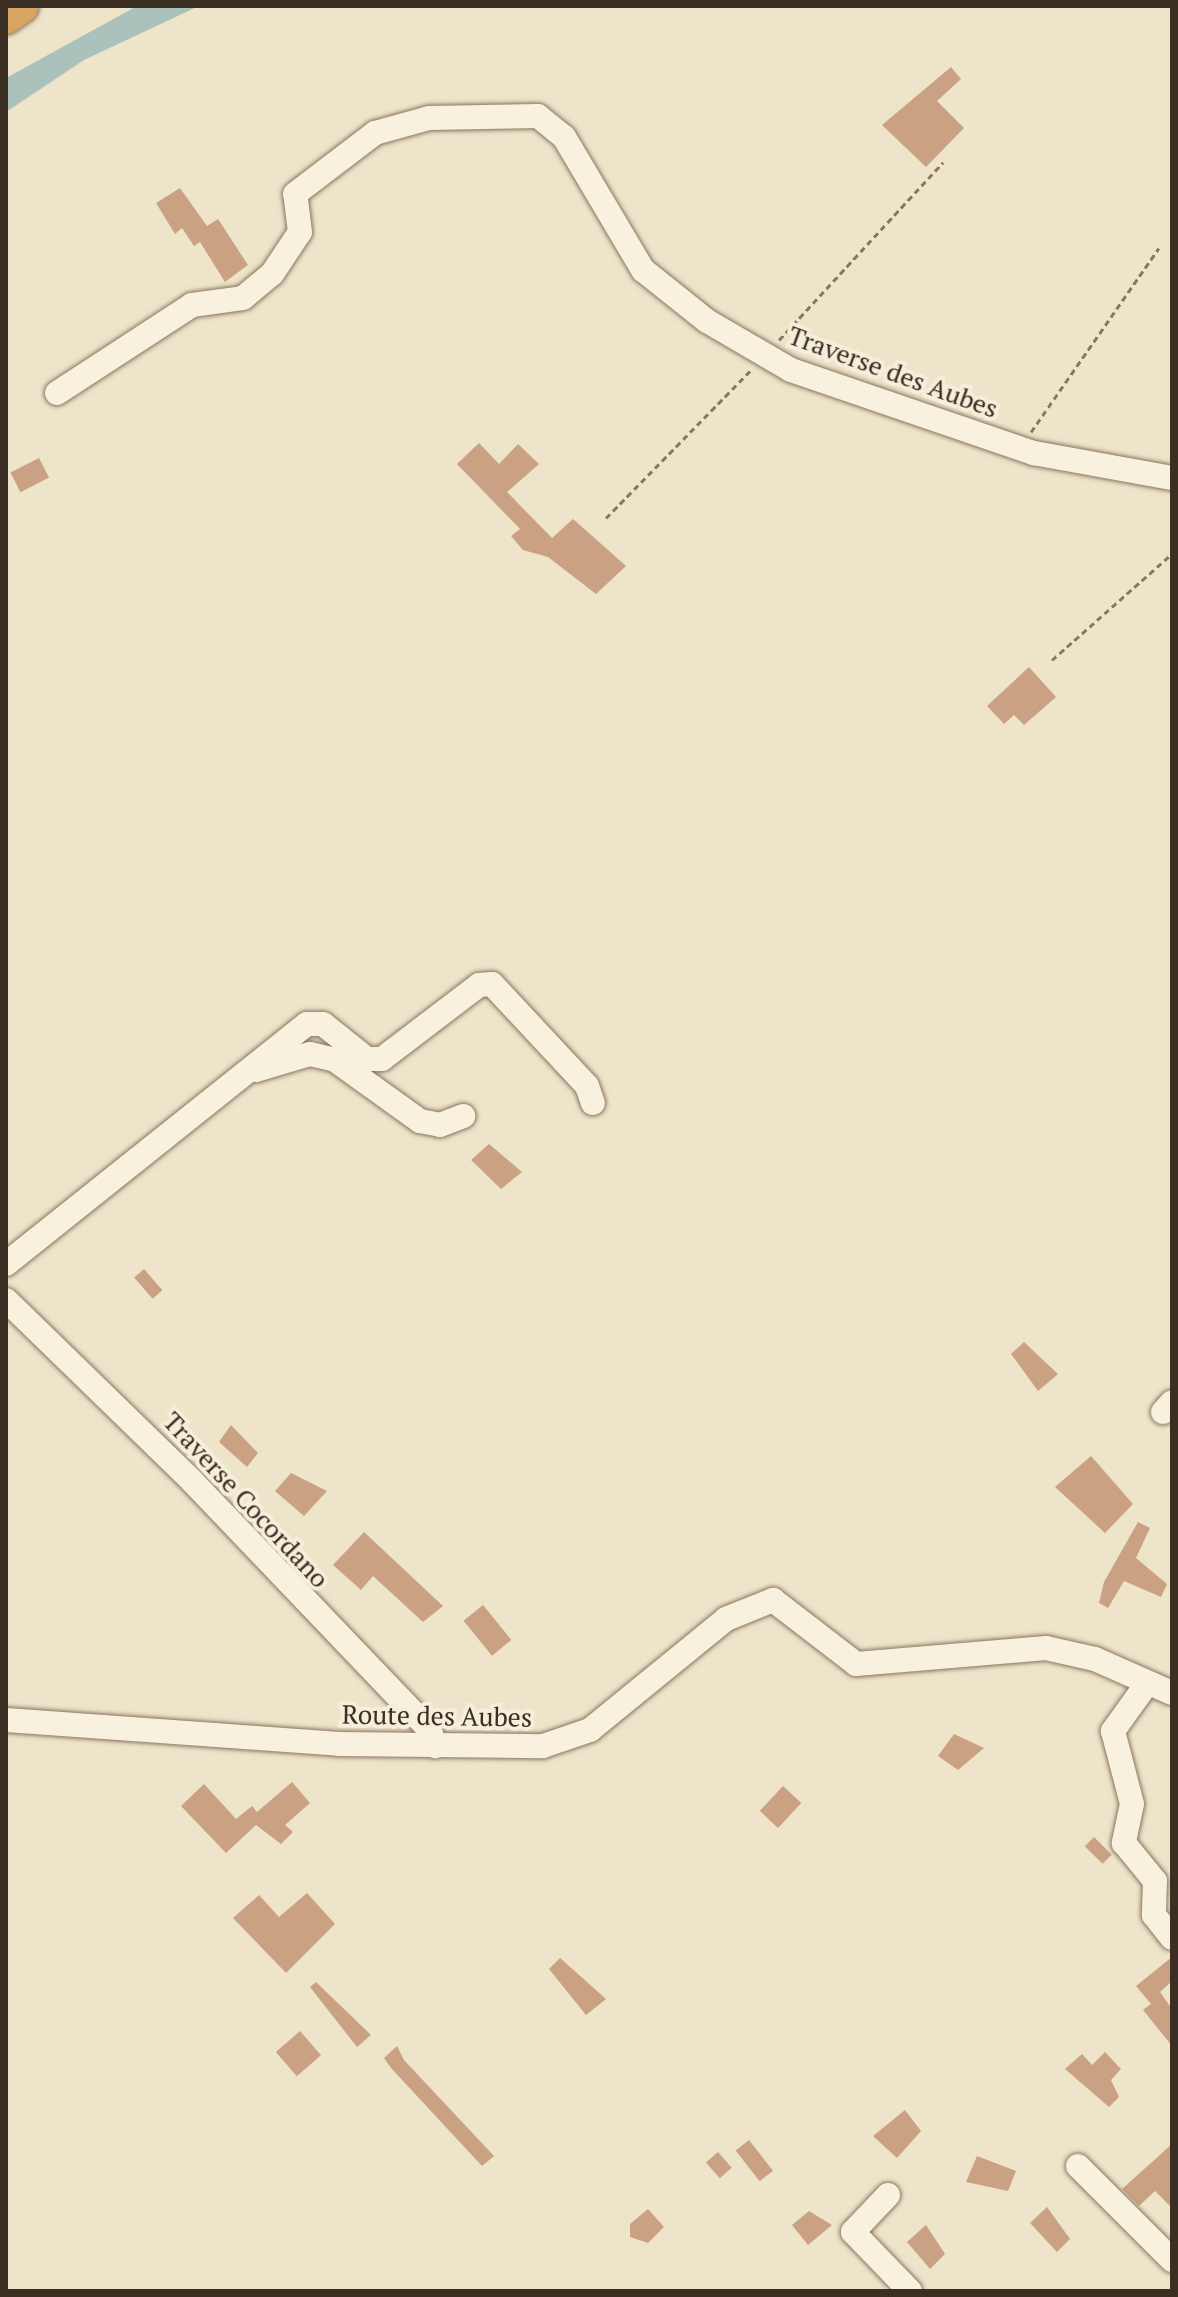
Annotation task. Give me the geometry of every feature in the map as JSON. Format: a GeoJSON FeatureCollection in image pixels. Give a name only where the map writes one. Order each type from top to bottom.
{"type":"FeatureCollection","features":[{"type":"Feature","properties":{"kind":"highway"},"geometry":{"type":"LineString","coordinates":[[6,17],[22,6]]}},
{"type":"Feature","properties":{"kind":"street","name":"Traverse des Aubes"},"geometry":{"type":"LineString","coordinates":[[57,393],[192,305],[243,298],[272,274],[300,232],[295,194],[375,133],[429,118],[492,114],[538,116],[564,137],[643,270],[765,355],[1020,448],[1172,478]]}},
{"type":"Feature","properties":{"kind":"street"},"geometry":{"type":"LineString","coordinates":[[6,1264],[307,1024],[323,1024],[367,1059],[382,1059],[479,985],[492,984],[587,1086],[593,1103]]}},
{"type":"Feature","properties":{"kind":"street"},"geometry":{"type":"LineString","coordinates":[[250,1071],[310,1054],[335,1060],[420,1121],[440,1125],[463,1116]]}},
{"type":"Feature","properties":{"kind":"street","name":"Traverse Cocordano"},"geometry":{"type":"LineString","coordinates":[[6,1300],[191,1480],[430,1730],[435,1746]]}},
{"type":"Feature","properties":{"kind":"street","name":"Route des Aubes"},"geometry":{"type":"LineString","coordinates":[[6,1720],[521,1749],[567,1740],[618,1712],[726,1619],[773,1600],[856,1664],[1046,1648],[1095,1659],[1146,1685],[1172,1693]]}},
{"type":"Feature","properties":{"kind":"street"},"geometry":{"type":"LineString","coordinates":[[1146,1685],[1113,1731],[1132,1804],[1124,1843],[1155,1881],[1154,1915],[1172,1938]]}},
{"type":"Feature","properties":{"kind":"street"},"geometry":{"type":"LineString","coordinates":[[1078,2166],[1172,2260]]}},
{"type":"Feature","properties":{"kind":"street"},"geometry":{"type":"LineString","coordinates":[[888,2195],[853,2232],[910,2291]]}},
{"type":"Feature","properties":{"kind":"path"},"geometry":{"type":"LineString","coordinates":[[606,518],[765,355],[943,162]]}},
{"type":"Feature","properties":{"kind":"path"},"geometry":{"type":"LineString","coordinates":[[1020,448],[1159,248]]}},
{"type":"Feature","properties":{"kind":"path"},"geometry":{"type":"LineString","coordinates":[[1052,660],[1172,554]]}},
{"type":"Feature","properties":{"kind":"water"},"geometry":{"type":"Polygon","coordinates":[[[137,6],[199,6],[84,60],[6,112],[6,78],[137,6]]]}},
{"type":"Feature","properties":{"kind":"building"},"geometry":{"type":"Polygon","coordinates":[[[951,67],[961,79],[937,101],[964,128],[926,167],[882,125],[951,67]]]}},
{"type":"Feature","properties":{"kind":"building"},"geometry":{"type":"Polygon","coordinates":[[[180,188],[207,226],[218,219],[248,265],[225,282],[200,242],[194,246],[182,228],[175,234],[156,203],[180,188]]]}},
{"type":"Feature","properties":{"kind":"building"},"geometry":{"type":"Polygon","coordinates":[[[479,443],[499,464],[518,444],[539,464],[507,492],[552,538],[573,519],[626,566],[596,594],[548,557],[523,550],[511,536],[520,529],[457,464],[479,443]]]}},
{"type":"Feature","properties":{"kind":"building"},"geometry":{"type":"Polygon","coordinates":[[[39,458],[49,478],[20,492],[10,473],[39,458]]]}},
{"type":"Feature","properties":{"kind":"building"},"geometry":{"type":"Polygon","coordinates":[[[1029,667],[1056,697],[1024,725],[1014,715],[1004,724],[987,706],[1029,667]]]}},
{"type":"Feature","properties":{"kind":"building"},"geometry":{"type":"Polygon","coordinates":[[[489,1144],[522,1172],[501,1189],[471,1160],[489,1144]]]}},
{"type":"Feature","properties":{"kind":"building"},"geometry":{"type":"Polygon","coordinates":[[[144,1269],[162,1290],[153,1299],[134,1278],[144,1269]]]}},
{"type":"Feature","properties":{"kind":"building"},"geometry":{"type":"Polygon","coordinates":[[[1024,1342],[1058,1374],[1038,1391],[1011,1354],[1024,1342]]]}},
{"type":"Feature","properties":{"kind":"building"},"geometry":{"type":"Polygon","coordinates":[[[231,1425],[258,1453],[247,1467],[219,1442],[231,1425]]]}},
{"type":"Feature","properties":{"kind":"building"},"geometry":{"type":"Polygon","coordinates":[[[1091,1456],[1133,1504],[1105,1533],[1055,1487],[1091,1456]]]}},
{"type":"Feature","properties":{"kind":"building"},"geometry":{"type":"Polygon","coordinates":[[[291,1473],[327,1491],[304,1516],[275,1491],[291,1473]]]}},
{"type":"Feature","properties":{"kind":"building"},"geometry":{"type":"Polygon","coordinates":[[[1138,1522],[1150,1528],[1136,1558],[1167,1584],[1161,1597],[1124,1581],[1108,1608],[1099,1603],[1104,1582],[1138,1522]]]}},
{"type":"Feature","properties":{"kind":"building"},"geometry":{"type":"Polygon","coordinates":[[[364,1532],[443,1606],[423,1622],[373,1576],[361,1590],[333,1565],[364,1532]]]}},
{"type":"Feature","properties":{"kind":"building"},"geometry":{"type":"Polygon","coordinates":[[[483,1605],[511,1640],[492,1656],[464,1621],[483,1605]]]}},
{"type":"Feature","properties":{"kind":"building"},"geometry":{"type":"Polygon","coordinates":[[[954,1734],[984,1748],[958,1770],[938,1756],[954,1734]]]}},
{"type":"Feature","properties":{"kind":"building"},"geometry":{"type":"Polygon","coordinates":[[[292,1782],[310,1803],[285,1825],[293,1832],[281,1844],[256,1825],[226,1853],[181,1806],[204,1784],[236,1819],[252,1806],[257,1812],[292,1782]]]}},
{"type":"Feature","properties":{"kind":"building"},"geometry":{"type":"Polygon","coordinates":[[[783,1786],[801,1803],[778,1828],[760,1811],[783,1786]]]}},
{"type":"Feature","properties":{"kind":"building"},"geometry":{"type":"Polygon","coordinates":[[[1094,1837],[1112,1855],[1102,1864],[1085,1846],[1094,1837]]]}},
{"type":"Feature","properties":{"kind":"building"},"geometry":{"type":"Polygon","coordinates":[[[307,1893],[335,1924],[286,1973],[233,1918],[259,1895],[279,1917],[307,1893]]]}},
{"type":"Feature","properties":{"kind":"building"},"geometry":{"type":"Polygon","coordinates":[[[1172,1957],[1172,1981],[1160,1992],[1172,2009],[1172,2046],[1143,2010],[1151,2004],[1136,1986],[1172,1957]]]}},
{"type":"Feature","properties":{"kind":"building"},"geometry":{"type":"Polygon","coordinates":[[[560,1958],[606,1999],[586,2015],[549,1969],[560,1958]]]}},
{"type":"Feature","properties":{"kind":"building"},"geometry":{"type":"Polygon","coordinates":[[[316,1982],[371,2035],[357,2047],[310,1987],[316,1982]]]}},
{"type":"Feature","properties":{"kind":"building"},"geometry":{"type":"Polygon","coordinates":[[[300,2031],[321,2055],[297,2076],[276,2052],[300,2031]]]}},
{"type":"Feature","properties":{"kind":"building"},"geometry":{"type":"Polygon","coordinates":[[[397,2046],[404,2060],[494,2156],[482,2166],[391,2068],[384,2058],[397,2046]]]}},
{"type":"Feature","properties":{"kind":"building"},"geometry":{"type":"Polygon","coordinates":[[[1105,2052],[1121,2069],[1111,2080],[1119,2097],[1109,2107],[1065,2069],[1082,2054],[1092,2065],[1105,2052]]]}},
{"type":"Feature","properties":{"kind":"building"},"geometry":{"type":"Polygon","coordinates":[[[905,2110],[921,2131],[897,2158],[873,2136],[905,2110]]]}},
{"type":"Feature","properties":{"kind":"building"},"geometry":{"type":"Polygon","coordinates":[[[749,2140],[773,2171],[760,2181],[736,2150],[749,2140]]]}},
{"type":"Feature","properties":{"kind":"building"},"geometry":{"type":"Polygon","coordinates":[[[1172,2144],[1172,2208],[1155,2191],[1139,2206],[1122,2189],[1172,2144]]]}},
{"type":"Feature","properties":{"kind":"building"},"geometry":{"type":"Polygon","coordinates":[[[718,2152],[732,2168],[720,2178],[706,2162],[718,2152]]]}},
{"type":"Feature","properties":{"kind":"building"},"geometry":{"type":"Polygon","coordinates":[[[977,2156],[1016,2171],[1008,2191],[966,2182],[977,2156]]]}},
{"type":"Feature","properties":{"kind":"building"},"geometry":{"type":"Polygon","coordinates":[[[1047,2207],[1070,2239],[1057,2252],[1030,2223],[1047,2207]]]}},
{"type":"Feature","properties":{"kind":"building"},"geometry":{"type":"Polygon","coordinates":[[[648,2209],[664,2227],[648,2243],[630,2237],[630,2224],[648,2209]]]}},
{"type":"Feature","properties":{"kind":"building"},"geometry":{"type":"Polygon","coordinates":[[[809,2211],[832,2225],[808,2245],[792,2225],[809,2211]]]}},
{"type":"Feature","properties":{"kind":"building"},"geometry":{"type":"Polygon","coordinates":[[[926,2225],[945,2254],[930,2269],[907,2242],[926,2225]]]}}]}
